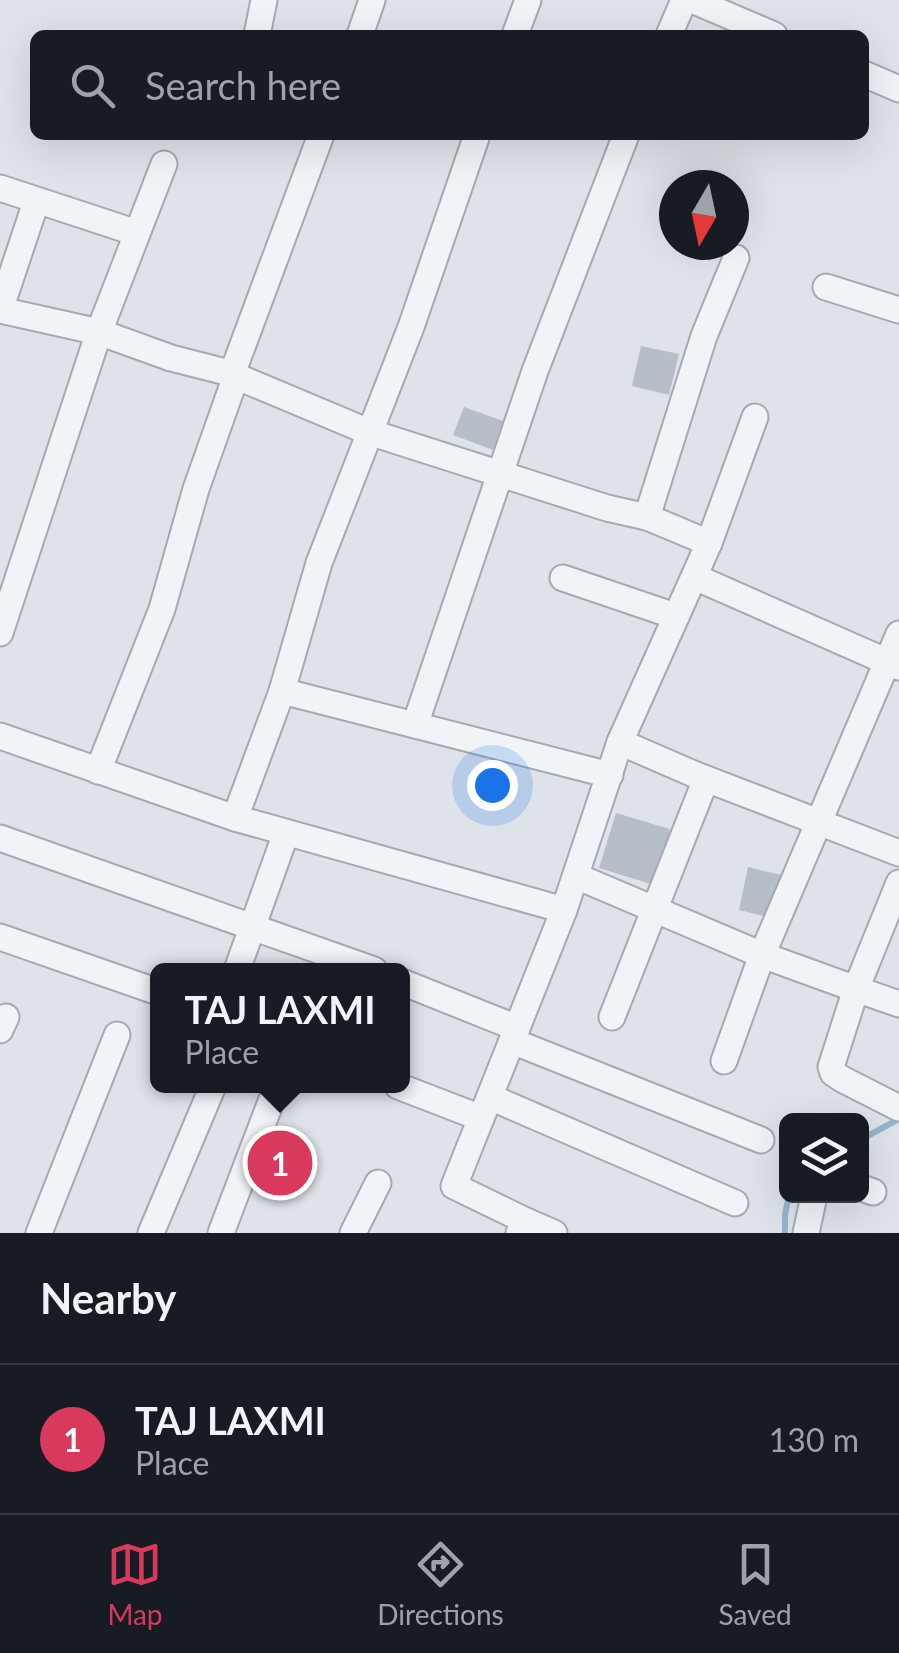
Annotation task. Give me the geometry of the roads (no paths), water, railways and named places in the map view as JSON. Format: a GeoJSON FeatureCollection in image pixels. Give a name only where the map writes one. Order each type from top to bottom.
{"type":"FeatureCollection","features":[{"type":"Feature","properties":{"kind":"street"},"geometry":{"type":"LineString","coordinates":[[258,30],[264,0]]}},
{"type":"Feature","properties":{"kind":"street"},"geometry":{"type":"LineString","coordinates":[[362,30],[372,0]]}},
{"type":"Feature","properties":{"kind":"street"},"geometry":{"type":"LineString","coordinates":[[517,30],[528,0]]}},
{"type":"Feature","properties":{"kind":"street"},"geometry":{"type":"LineString","coordinates":[[671,30],[684,0]]}},
{"type":"Feature","properties":{"kind":"street"},"geometry":{"type":"LineString","coordinates":[[692,0],[762,30]]}},
{"type":"Feature","properties":{"kind":"street"},"geometry":{"type":"LineString","coordinates":[[869,76],[898,85]]}},
{"type":"Feature","properties":{"kind":"street"},"geometry":{"type":"LineString","coordinates":[[98,771],[162,609],[234,375],[319,140]]}},
{"type":"Feature","properties":{"kind":"street"},"geometry":{"type":"LineString","coordinates":[[236,818],[282,691],[319,563],[410,327],[476,140]]}},
{"type":"Feature","properties":{"kind":"street"},"geometry":{"type":"LineString","coordinates":[[415,725],[499,474],[624,140]]}},
{"type":"Feature","properties":{"kind":"street"},"geometry":{"type":"LineString","coordinates":[[0,632],[99,332],[164,164]]}},
{"type":"Feature","properties":{"kind":"street"},"geometry":{"type":"LineString","coordinates":[[0,188],[137,233]]}},
{"type":"Feature","properties":{"kind":"street"},"geometry":{"type":"LineString","coordinates":[[36,202],[0,310],[99,332],[234,375],[368,432],[647,517],[710,543]]}},
{"type":"Feature","properties":{"kind":"street"},"geometry":{"type":"LineString","coordinates":[[647,517],[704,336],[735,260]]}},
{"type":"Feature","properties":{"kind":"street"},"geometry":{"type":"LineString","coordinates":[[826,287],[899,310]]}},
{"type":"Feature","properties":{"kind":"street"},"geometry":{"type":"LineString","coordinates":[[554,1233],[522,1227],[454,1186],[564,910],[620,742],[710,543],[755,417]]}},
{"type":"Feature","properties":{"kind":"street"},"geometry":{"type":"LineString","coordinates":[[563,578],[676,616]]}},
{"type":"Feature","properties":{"kind":"street"},"geometry":{"type":"LineString","coordinates":[[695,578],[894,665]]}},
{"type":"Feature","properties":{"kind":"street"},"geometry":{"type":"LineString","coordinates":[[724,1062],[762,956],[894,665],[899,634]]}},
{"type":"Feature","properties":{"kind":"street"},"geometry":{"type":"LineString","coordinates":[[282,691],[610,775]]}},
{"type":"Feature","properties":{"kind":"street"},"geometry":{"type":"LineString","coordinates":[[0,736],[236,818],[564,910]]}},
{"type":"Feature","properties":{"kind":"street"},"geometry":{"type":"LineString","coordinates":[[620,742],[899,854]]}},
{"type":"Feature","properties":{"kind":"street"},"geometry":{"type":"LineString","coordinates":[[612,1017],[706,779]]}},
{"type":"Feature","properties":{"kind":"street"},"geometry":{"type":"LineString","coordinates":[[240,963],[286,833]]}},
{"type":"Feature","properties":{"kind":"street"},"geometry":{"type":"LineString","coordinates":[[0,838],[353,963]]}},
{"type":"Feature","properties":{"kind":"street"},"geometry":{"type":"LineString","coordinates":[[576,876],[762,956],[899,1004]]}},
{"type":"Feature","properties":{"kind":"street"},"geometry":{"type":"LineString","coordinates":[[897,1107],[842,1079],[831,1067],[856,989],[899,882]]}},
{"type":"Feature","properties":{"kind":"street"},"geometry":{"type":"LineString","coordinates":[[0,938],[150,989]]}},
{"type":"Feature","properties":{"kind":"street"},"geometry":{"type":"LineString","coordinates":[[410,986],[761,1140]]}},
{"type":"Feature","properties":{"kind":"street"},"geometry":{"type":"LineString","coordinates":[[38,1233],[117,1036]]}},
{"type":"Feature","properties":{"kind":"street"},"geometry":{"type":"LineString","coordinates":[[410,1089],[486,1108],[735,1203]]}},
{"type":"Feature","properties":{"kind":"street"},"geometry":{"type":"LineString","coordinates":[[151,1233],[209,1093]]}},
{"type":"Feature","properties":{"kind":"street"},"geometry":{"type":"LineString","coordinates":[[221,1233],[272,1099]]}},
{"type":"Feature","properties":{"kind":"street"},"geometry":{"type":"LineString","coordinates":[[353,1233],[378,1183]]}},
{"type":"Feature","properties":{"kind":"street"},"geometry":{"type":"LineString","coordinates":[[806,1233],[812,1203]]}},
{"type":"Feature","properties":{"kind":"waterway"},"geometry":{"type":"LineString","coordinates":[[869,1135],[899,1119]]}},
{"type":"Feature","properties":{"kind":"waterway"},"geometry":{"type":"LineString","coordinates":[[785,1233],[787,1203]]}},
{"type":"Feature","properties":{"kind":"place","name":"TAJ LAXMI"},"geometry":{"type":"Point","coordinates":[280,1163]}}]}
